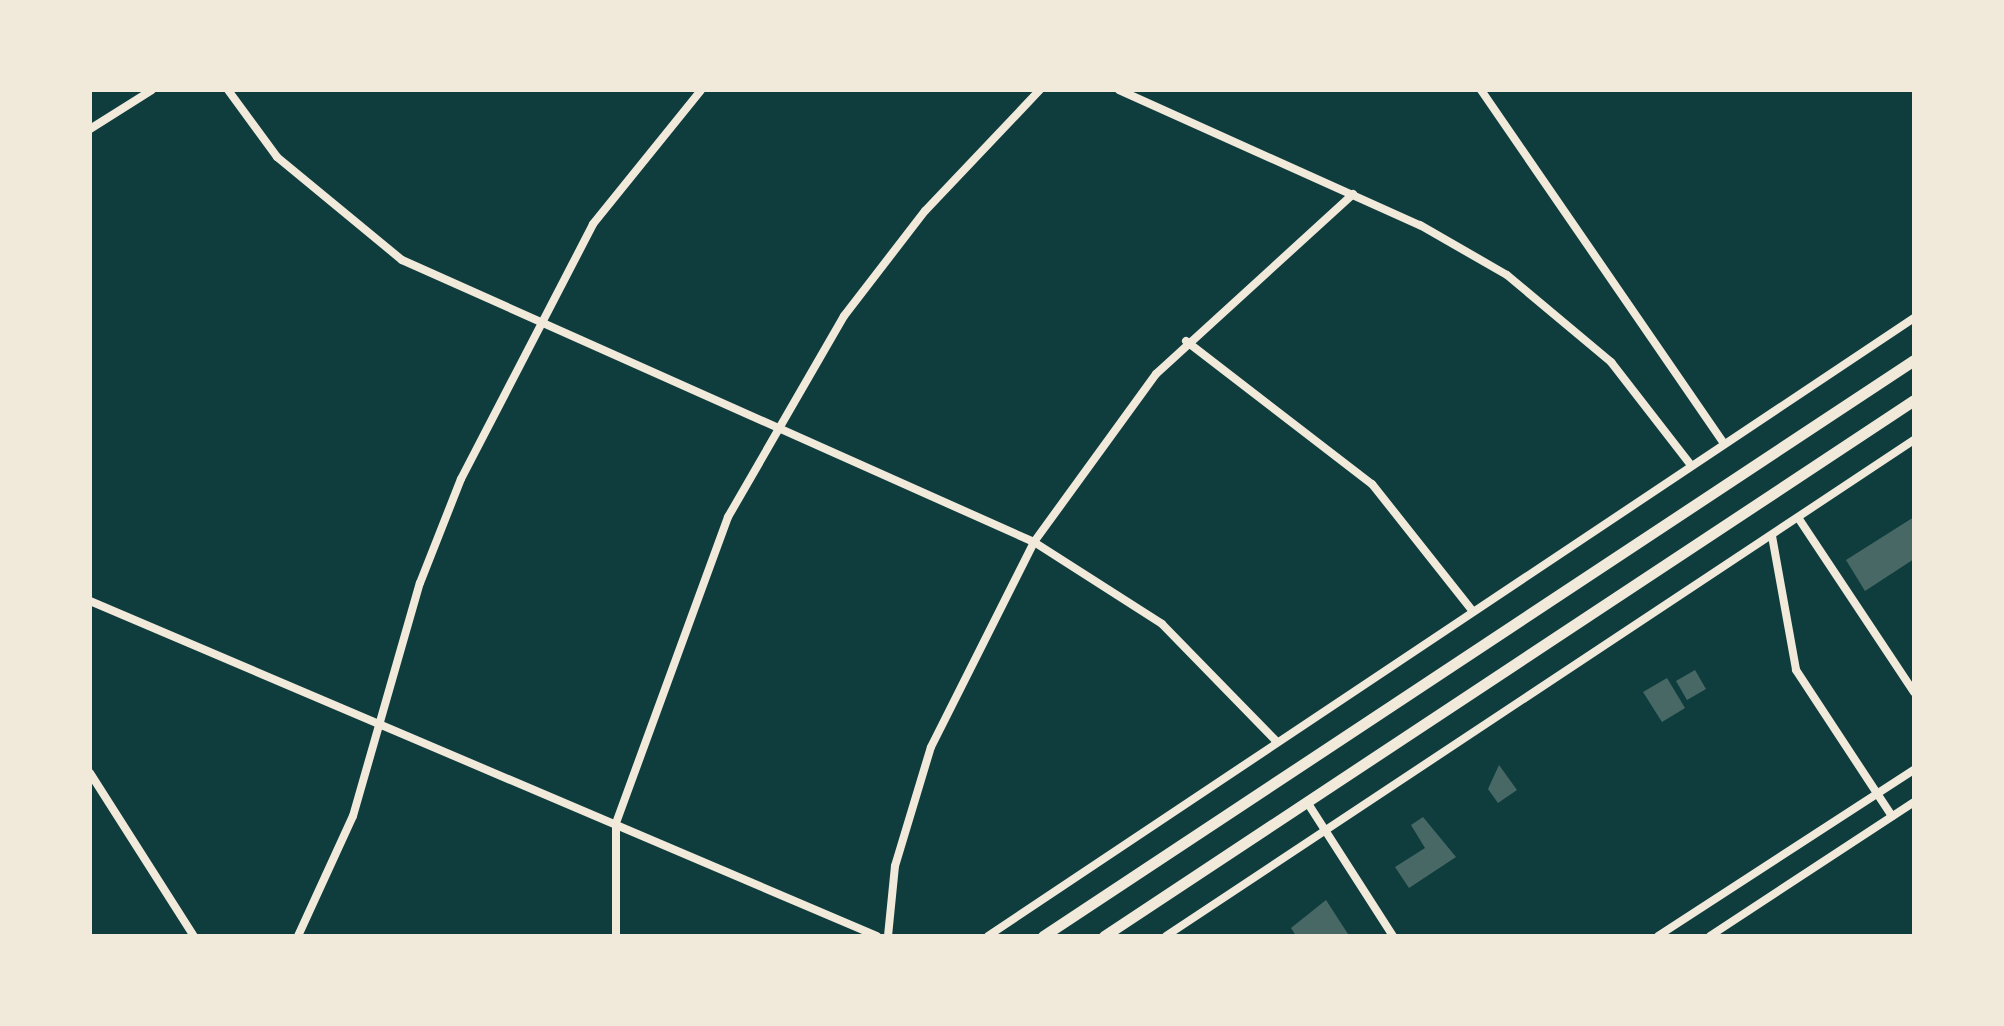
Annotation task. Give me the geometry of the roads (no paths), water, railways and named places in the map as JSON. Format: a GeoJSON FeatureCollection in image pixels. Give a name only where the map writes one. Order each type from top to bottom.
{"type":"FeatureCollection","features":[{"type":"Feature","properties":{"kind":"main road"},"geometry":{"type":"LineString","coordinates":[[1043,936],[1914,360]]}},
{"type":"Feature","properties":{"kind":"main road"},"geometry":{"type":"LineString","coordinates":[[1104,936],[1914,400]]}},
{"type":"Feature","properties":{"kind":"street"},"geometry":{"type":"LineString","coordinates":[[90,129],[152,90]]}},
{"type":"Feature","properties":{"kind":"street"},"geometry":{"type":"LineString","coordinates":[[228,90],[332,210],[402,260],[539,327],[1034,542],[1162,624],[1277,742]]}},
{"type":"Feature","properties":{"kind":"street"},"geometry":{"type":"LineString","coordinates":[[298,936],[353,816],[378,724],[461,479],[593,224],[701,90]]}},
{"type":"Feature","properties":{"kind":"street"},"geometry":{"type":"LineString","coordinates":[[616,936],[616,824],[676,644],[777,429],[844,316],[925,211],[1040,90]]}},
{"type":"Feature","properties":{"kind":"street"},"geometry":{"type":"LineString","coordinates":[[1119,90],[1353,194],[1565,317],[1692,466]]}},
{"type":"Feature","properties":{"kind":"street"},"geometry":{"type":"LineString","coordinates":[[1481,90],[1724,444]]}},
{"type":"Feature","properties":{"kind":"street"},"geometry":{"type":"LineString","coordinates":[[888,936],[894,866],[931,747],[1034,542],[1098,447],[1186,342],[1353,194]]}},
{"type":"Feature","properties":{"kind":"street"},"geometry":{"type":"LineString","coordinates":[[988,936],[1914,318]]}},
{"type":"Feature","properties":{"kind":"street"},"geometry":{"type":"LineString","coordinates":[[1186,342],[1372,484],[1472,610]]}},
{"type":"Feature","properties":{"kind":"street"},"geometry":{"type":"LineString","coordinates":[[1166,936],[1914,440]]}},
{"type":"Feature","properties":{"kind":"street"},"geometry":{"type":"LineString","coordinates":[[1799,519],[1914,692]]}},
{"type":"Feature","properties":{"kind":"street"},"geometry":{"type":"LineString","coordinates":[[1772,536],[1790,656],[1892,816]]}},
{"type":"Feature","properties":{"kind":"street"},"geometry":{"type":"LineString","coordinates":[[90,601],[877,936]]}},
{"type":"Feature","properties":{"kind":"street"},"geometry":{"type":"LineString","coordinates":[[1658,936],[1914,770]]}},
{"type":"Feature","properties":{"kind":"street"},"geometry":{"type":"LineString","coordinates":[[90,773],[194,936]]}},
{"type":"Feature","properties":{"kind":"street"},"geometry":{"type":"LineString","coordinates":[[1307,802],[1394,936]]}},
{"type":"Feature","properties":{"kind":"street"},"geometry":{"type":"LineString","coordinates":[[1710,936],[1914,802]]}}]}
